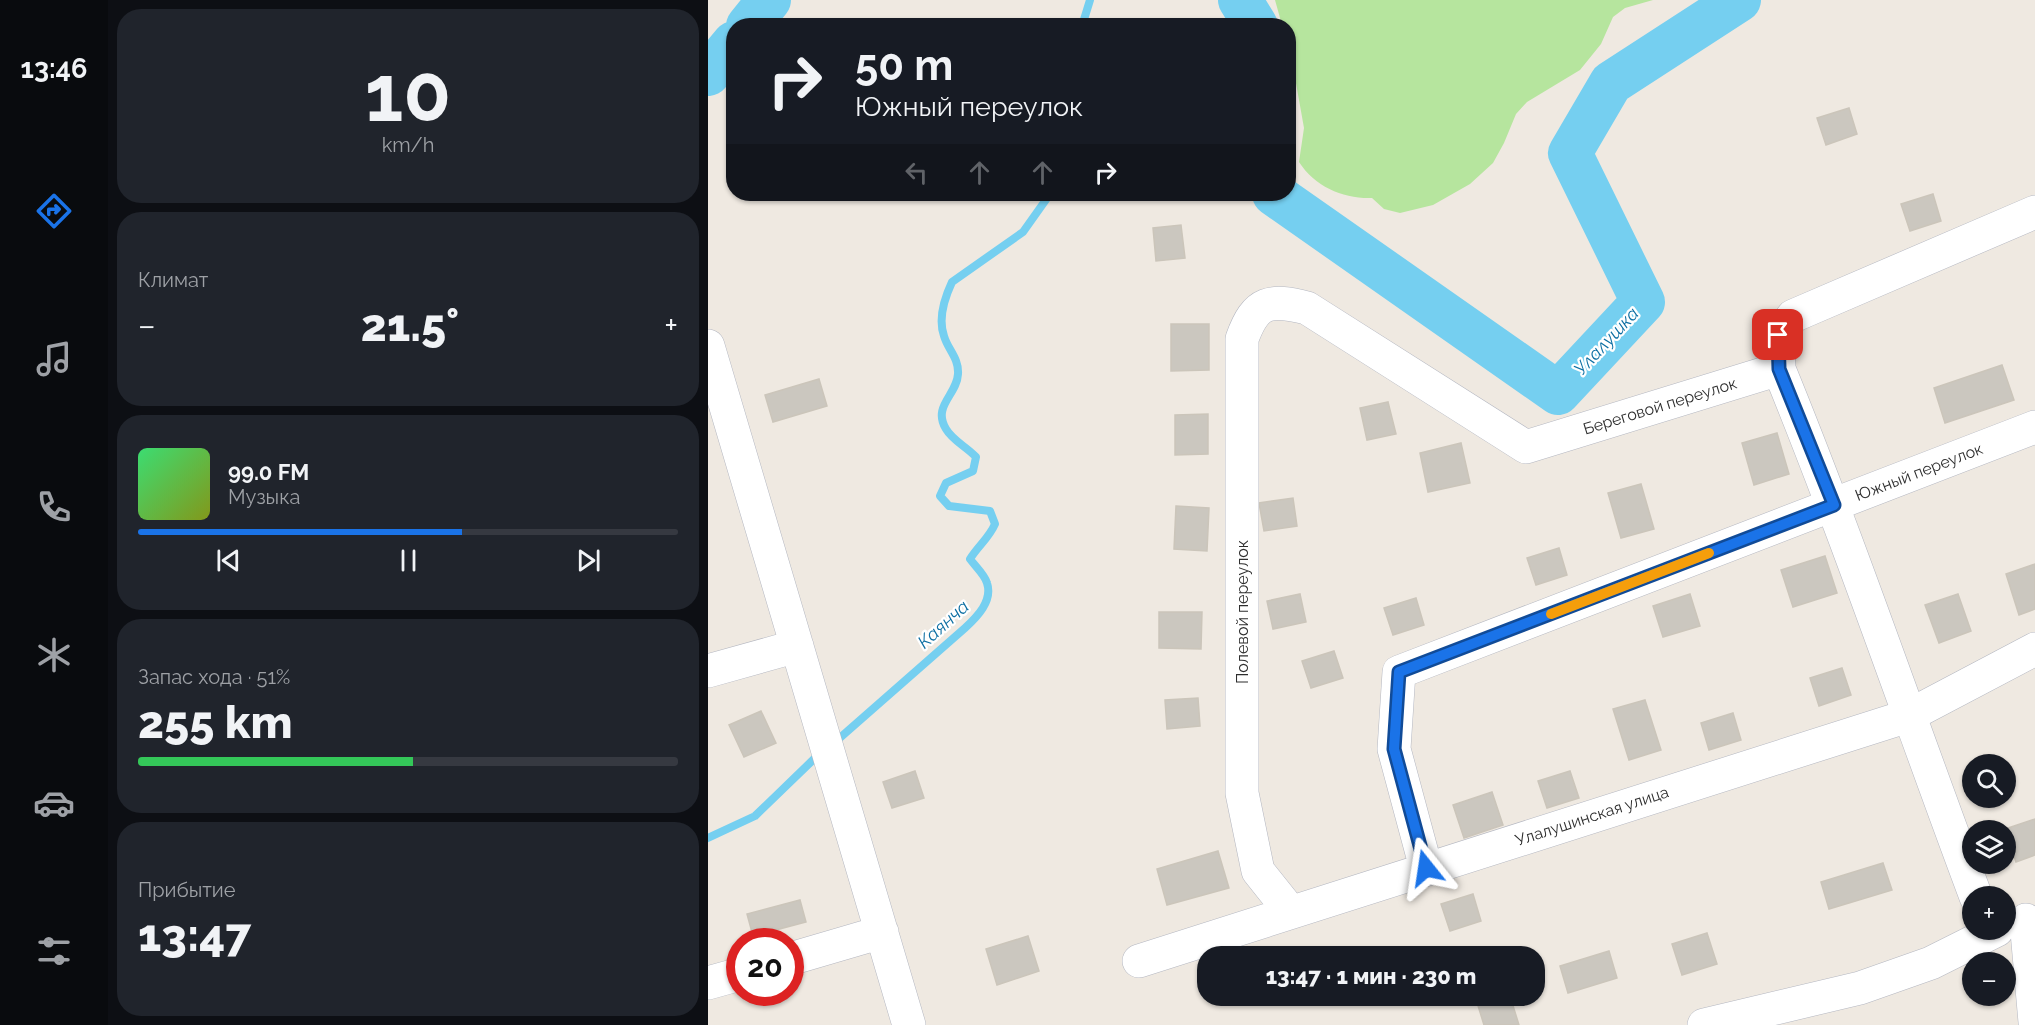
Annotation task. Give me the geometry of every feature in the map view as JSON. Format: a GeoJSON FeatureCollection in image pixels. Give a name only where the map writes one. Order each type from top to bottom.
{"type":"FeatureCollection","features":[{"type":"Feature","properties":{"kind":"street"},"geometry":{"type":"LineString","coordinates":[[1972,886],[1908,716],[1834,505],[1779,369],[1778,335],[1792,316],[2035,212]]}},
{"type":"Feature","properties":{"kind":"street","name":"Береговой переулок"},"geometry":{"type":"LineString","coordinates":[[1262,306],[1280,301],[1307,308],[1526,447],[1779,369]]}},
{"type":"Feature","properties":{"kind":"street","name":"Полевой переулок"},"geometry":{"type":"LineString","coordinates":[[1262,306],[1247,325],[1242,339],[1242,793],[1258,871],[1290,911]]}},
{"type":"Feature","properties":{"kind":"street"},"geometry":{"type":"LineString","coordinates":[[709,356],[909,1025]]}},
{"type":"Feature","properties":{"kind":"street","name":"Южный переулок"},"geometry":{"type":"LineString","coordinates":[[1426,868],[1394,749],[1399,672],[2035,426]]}},
{"type":"Feature","properties":{"kind":"street"},"geometry":{"type":"LineString","coordinates":[[708,671],[797,646]]}},
{"type":"Feature","properties":{"kind":"street","name":"Улалушинская улица"},"geometry":{"type":"LineString","coordinates":[[1139,961],[1290,911],[1908,716],[2035,649]]}},
{"type":"Feature","properties":{"kind":"street"},"geometry":{"type":"LineString","coordinates":[[804,955],[882,932]]}},
{"type":"Feature","properties":{"kind":"street"},"geometry":{"type":"LineString","coordinates":[[1704,1025],[1860,988],[1931,963],[1978,940]]}},
{"type":"Feature","properties":{"kind":"street"},"geometry":{"type":"LineString","coordinates":[[2011,940],[2035,1022]]}},
{"type":"Feature","properties":{"kind":"street"},"geometry":{"type":"LineString","coordinates":[[708,983],[726,978]]}},
{"type":"Feature","properties":{"kind":"green space"},"geometry":{"type":"Polygon","coordinates":[[[1275,0],[1653,0],[1625,8],[1613,17],[1601,44],[1580,70],[1527,102],[1516,114],[1493,163],[1470,184],[1433,205],[1400,213],[1384,209],[1372,198],[1361,198],[1331,190],[1313,178],[1299,162],[1304,128],[1296,83],[1296,18],[1280,18],[1275,0]]]}},
{"type":"Feature","properties":{"kind":"building"},"geometry":{"type":"Polygon","coordinates":[[[1849,108],[1857,134],[1826,145],[1817,118],[1849,108]]]}},
{"type":"Feature","properties":{"kind":"building"},"geometry":{"type":"Polygon","coordinates":[[[1933,194],[1941,221],[1910,231],[1901,204],[1933,194]]]}},
{"type":"Feature","properties":{"kind":"building"},"geometry":{"type":"Polygon","coordinates":[[[1181,225],[1185,258],[1156,261],[1153,228],[1181,225]]]}},
{"type":"Feature","properties":{"kind":"building"},"geometry":{"type":"Polygon","coordinates":[[[1171,324],[1209,324],[1209,370],[1171,371],[1171,324]]]}},
{"type":"Feature","properties":{"kind":"building"},"geometry":{"type":"Polygon","coordinates":[[[2002,365],[2014,400],[1945,423],[1934,388],[2002,365]]]}},
{"type":"Feature","properties":{"kind":"building"},"geometry":{"type":"Polygon","coordinates":[[[819,379],[827,406],[773,422],[765,395],[819,379]]]}},
{"type":"Feature","properties":{"kind":"building"},"geometry":{"type":"Polygon","coordinates":[[[1388,402],[1396,434],[1367,440],[1360,408],[1388,402]]]}},
{"type":"Feature","properties":{"kind":"building"},"geometry":{"type":"Polygon","coordinates":[[[1208,414],[1208,454],[1175,455],[1175,415],[1208,414]]]}},
{"type":"Feature","properties":{"kind":"building"},"geometry":{"type":"Polygon","coordinates":[[[1777,433],[1789,474],[1754,485],[1742,443],[1777,433]]]}},
{"type":"Feature","properties":{"kind":"building"},"geometry":{"type":"Polygon","coordinates":[[[1461,443],[1470,483],[1428,492],[1420,453],[1461,443]]]}},
{"type":"Feature","properties":{"kind":"building"},"geometry":{"type":"Polygon","coordinates":[[[1641,484],[1654,529],[1621,538],[1608,493],[1641,484]]]}},
{"type":"Feature","properties":{"kind":"building"},"geometry":{"type":"Polygon","coordinates":[[[1293,498],[1297,526],[1264,531],[1259,503],[1293,498]]]}},
{"type":"Feature","properties":{"kind":"building"},"geometry":{"type":"Polygon","coordinates":[[[1176,506],[1209,508],[1207,551],[1174,549],[1176,506]]]}},
{"type":"Feature","properties":{"kind":"building"},"geometry":{"type":"Polygon","coordinates":[[[1559,548],[1567,575],[1536,585],[1527,558],[1559,548]]]}},
{"type":"Feature","properties":{"kind":"building"},"geometry":{"type":"Polygon","coordinates":[[[1825,556],[1837,593],[1793,607],[1781,570],[1825,556]]]}},
{"type":"Feature","properties":{"kind":"building"},"geometry":{"type":"Polygon","coordinates":[[[2035,564],[2035,609],[2019,615],[2006,574],[2035,564]]]}},
{"type":"Feature","properties":{"kind":"building"},"geometry":{"type":"Polygon","coordinates":[[[1300,594],[1306,622],[1273,629],[1267,601],[1300,594]]]}},
{"type":"Feature","properties":{"kind":"building"},"geometry":{"type":"Polygon","coordinates":[[[1690,594],[1700,626],[1663,637],[1653,606],[1690,594]]]}},
{"type":"Feature","properties":{"kind":"building"},"geometry":{"type":"Polygon","coordinates":[[[1958,594],[1971,631],[1939,643],[1925,605],[1958,594]]]}},
{"type":"Feature","properties":{"kind":"building"},"geometry":{"type":"Polygon","coordinates":[[[1416,598],[1424,625],[1393,635],[1384,608],[1416,598]]]}},
{"type":"Feature","properties":{"kind":"building"},"geometry":{"type":"Polygon","coordinates":[[[1159,612],[1202,612],[1201,649],[1159,648],[1159,612]]]}},
{"type":"Feature","properties":{"kind":"building"},"geometry":{"type":"Polygon","coordinates":[[[1334,651],[1343,678],[1311,688],[1302,661],[1334,651]]]}},
{"type":"Feature","properties":{"kind":"building"},"geometry":{"type":"Polygon","coordinates":[[[1842,668],[1851,695],[1819,706],[1810,678],[1842,668]]]}},
{"type":"Feature","properties":{"kind":"building"},"geometry":{"type":"Polygon","coordinates":[[[1198,698],[1200,726],[1167,729],[1165,700],[1198,698]]]}},
{"type":"Feature","properties":{"kind":"building"},"geometry":{"type":"Polygon","coordinates":[[[1645,700],[1661,750],[1629,760],[1613,709],[1645,700]]]}},
{"type":"Feature","properties":{"kind":"building"},"geometry":{"type":"Polygon","coordinates":[[[761,711],[776,743],[744,757],[729,725],[761,711]]]}},
{"type":"Feature","properties":{"kind":"building"},"geometry":{"type":"Polygon","coordinates":[[[1733,713],[1741,740],[1709,750],[1701,723],[1733,713]]]}},
{"type":"Feature","properties":{"kind":"building"},"geometry":{"type":"Polygon","coordinates":[[[915,771],[924,798],[892,808],[883,782],[915,771]]]}},
{"type":"Feature","properties":{"kind":"building"},"geometry":{"type":"Polygon","coordinates":[[[1570,771],[1579,798],[1547,808],[1538,781],[1570,771]]]}},
{"type":"Feature","properties":{"kind":"building"},"geometry":{"type":"Polygon","coordinates":[[[1492,792],[1503,825],[1464,838],[1453,805],[1492,792]]]}},
{"type":"Feature","properties":{"kind":"building"},"geometry":{"type":"Polygon","coordinates":[[[2035,819],[2035,855],[2016,862],[2016,825],[2035,819]]]}},
{"type":"Feature","properties":{"kind":"building"},"geometry":{"type":"Polygon","coordinates":[[[1218,851],[1229,888],[1167,905],[1157,869],[1218,851]]]}},
{"type":"Feature","properties":{"kind":"building"},"geometry":{"type":"Polygon","coordinates":[[[1883,863],[1892,890],[1829,909],[1821,882],[1883,863]]]}},
{"type":"Feature","properties":{"kind":"building"},"geometry":{"type":"Polygon","coordinates":[[[1473,894],[1481,921],[1450,931],[1441,904],[1473,894]]]}},
{"type":"Feature","properties":{"kind":"building"},"geometry":{"type":"Polygon","coordinates":[[[800,900],[806,922],[783,928],[751,928],[747,914],[800,900]]]}},
{"type":"Feature","properties":{"kind":"building"},"geometry":{"type":"Polygon","coordinates":[[[1707,933],[1717,964],[1682,975],[1672,944],[1707,933]]]}},
{"type":"Feature","properties":{"kind":"building"},"geometry":{"type":"Polygon","coordinates":[[[1028,936],[1039,971],[997,985],[986,949],[1028,936]]]}},
{"type":"Feature","properties":{"kind":"building"},"geometry":{"type":"Polygon","coordinates":[[[1609,951],[1617,978],[1568,993],[1560,966],[1609,951]]]}},
{"type":"Feature","properties":{"kind":"building"},"geometry":{"type":"Polygon","coordinates":[[[1478,1006],[1513,1006],[1519,1025],[1484,1025],[1478,1006]]]}},
{"type":"Feature","properties":{"kind":"waterway","name":"Улалушка"},"geometry":{"type":"LineString","coordinates":[[754,18],[769,0]]}},
{"type":"Feature","properties":{"kind":"waterway","name":"Каянча"},"geometry":{"type":"LineString","coordinates":[[1084,18],[1090,0]]}},
{"type":"Feature","properties":{"kind":"waterway","name":"Улалушка"},"geometry":{"type":"LineString","coordinates":[[1240,0],[1251,18]]}},
{"type":"Feature","properties":{"kind":"waterway","name":"Улалушка"},"geometry":{"type":"LineString","coordinates":[[1284,201],[1558,393],[1643,302],[1570,153],[1611,83],[1739,0]]}},
{"type":"Feature","properties":{"kind":"waterway","name":"Улалушка"},"geometry":{"type":"LineString","coordinates":[[708,74],[726,53]]}},
{"type":"Feature","properties":{"kind":"waterway","name":"Каянча"},"geometry":{"type":"LineString","coordinates":[[834,743],[965,628],[979,614],[986,602],[988,596],[986,580],[970,559],[995,524],[990,511],[949,506],[940,496],[946,483],[973,471],[976,457],[952,437],[942,421],[943,407],[954,388],[958,374],[957,363],[942,329],[943,308],[952,282],[1023,232],[1045,201]]}},
{"type":"Feature","properties":{"kind":"waterway","name":"Каянча"},"geometry":{"type":"LineString","coordinates":[[708,838],[755,816],[815,758]]}},
{"type":"Feature","properties":{"kind":"slow traffic"},"geometry":{"type":"LineString","coordinates":[[1551,614],[1709,553]]}},
{"type":"Feature","properties":{"kind":"route"},"geometry":{"type":"LineString","coordinates":[[1426,868],[1394,749],[1399,672],[1834,505],[1779,369],[1778,335]]}}]}
